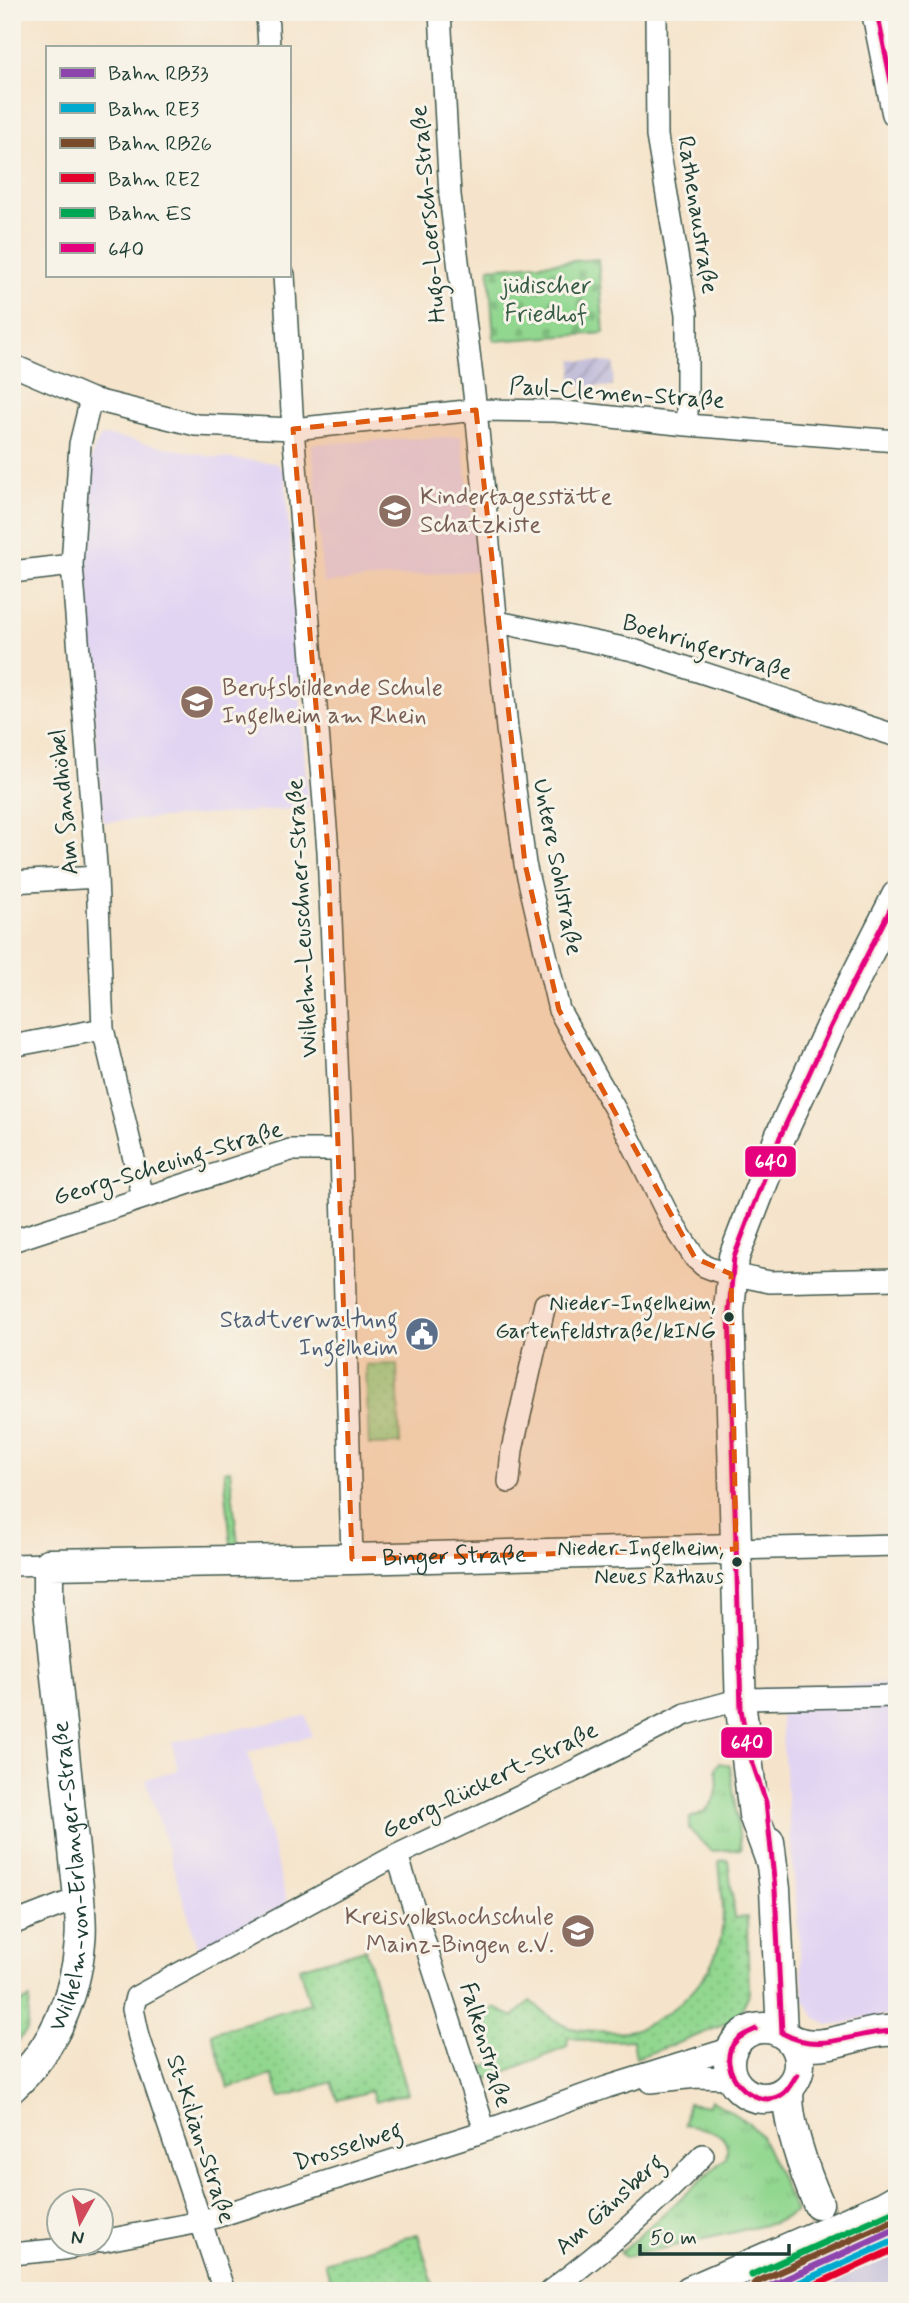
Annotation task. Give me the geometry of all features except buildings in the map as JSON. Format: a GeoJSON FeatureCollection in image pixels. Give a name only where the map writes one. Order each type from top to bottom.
{"type":"FeatureCollection","features":[{"type":"Feature","properties":{"kind":"main road"},"geometry":{"type":"LineString","coordinates":[[877,12],[897,112]]}},
{"type":"Feature","properties":{"kind":"main road"},"geometry":{"type":"LineString","coordinates":[[897,896],[796,1100],[739,1240],[731,1274],[729,1311],[741,1699],[754,1815],[771,1861],[778,1947],[776,2034],[799,2056],[787,2099],[789,2115],[814,2194],[773,2121],[756,2097],[740,2088],[732,2078],[729,2066],[733,2048],[740,2038],[776,2034],[811,2045],[878,2030],[897,2031]]}},
{"type":"Feature","properties":{"kind":"main road","name":"Binger Straße"},"geometry":{"type":"LineString","coordinates":[[48,1564],[736,1549]]}},
{"type":"Feature","properties":{"kind":"main road","name":"Wilhelm-von-Erlanger-Straße"},"geometry":{"type":"LineString","coordinates":[[12,2087],[41,2055],[60,2022],[75,1981],[81,1940],[48,1599],[48,1564]]}},
{"type":"Feature","properties":{"kind":"main road"},"geometry":{"type":"LineString","coordinates":[[756,2097],[775,2096],[817,2065],[880,2050],[897,2050]]}},
{"type":"Feature","properties":{"kind":"main road"},"geometry":{"type":"LineString","coordinates":[[869,2213],[897,2186]]}},
{"type":"Feature","properties":{"kind":"main road"},"geometry":{"type":"LineString","coordinates":[[690,2291],[897,2199]]}},
{"type":"Feature","properties":{"kind":"street"},"geometry":{"type":"LineString","coordinates":[[267,12],[269,46]]}},
{"type":"Feature","properties":{"kind":"street","name":"Hugo-Loersch-Straße"},"geometry":{"type":"LineString","coordinates":[[440,12],[450,195],[476,410]]}},
{"type":"Feature","properties":{"kind":"street","name":"Rathenaustraße"},"geometry":{"type":"LineString","coordinates":[[656,12],[657,136],[687,314],[688,425]]}},
{"type":"Feature","properties":{"kind":"street","name":"Wilhelm-Leuschner-Straße"},"geometry":{"type":"LineString","coordinates":[[284,276],[293,429],[328,851],[341,1150],[352,1559]]}},
{"type":"Feature","properties":{"kind":"street","name":"Paul-Clemen-Straße"},"geometry":{"type":"LineString","coordinates":[[12,365],[91,399],[196,425],[293,429],[476,410],[556,411],[688,425],[897,441]]}},
{"type":"Feature","properties":{"kind":"street","name":"Am Sandhöbel"},"geometry":{"type":"LineString","coordinates":[[91,399],[80,444],[72,565],[97,877],[103,1029],[143,1197]]}},
{"type":"Feature","properties":{"kind":"street","name":"Untere Sohlstraße"},"geometry":{"type":"LineString","coordinates":[[476,410],[507,729],[525,864],[559,1010],[616,1111],[671,1221],[695,1258],[704,1266],[771,1282],[897,1279]]}},
{"type":"Feature","properties":{"kind":"street"},"geometry":{"type":"LineString","coordinates":[[12,572],[72,565]]}},
{"type":"Feature","properties":{"kind":"street","name":"Boehringerstraße"},"geometry":{"type":"LineString","coordinates":[[498,622],[633,650],[897,736]]}},
{"type":"Feature","properties":{"kind":"street"},"geometry":{"type":"LineString","coordinates":[[12,882],[97,877]]}},
{"type":"Feature","properties":{"kind":"street"},"geometry":{"type":"LineString","coordinates":[[12,1046],[103,1029]]}},
{"type":"Feature","properties":{"kind":"street","name":"Georg-Scheuing-Straße"},"geometry":{"type":"LineString","coordinates":[[12,1241],[290,1150],[341,1150]]}},
{"type":"Feature","properties":{"kind":"street"},"geometry":{"type":"LineString","coordinates":[[509,1482],[512,1450],[545,1304]]}},
{"type":"Feature","properties":{"kind":"street","name":"Binger Straße"},"geometry":{"type":"LineString","coordinates":[[736,1549],[897,1545]]}},
{"type":"Feature","properties":{"kind":"street","name":"Binger Straße"},"geometry":{"type":"LineString","coordinates":[[12,1565],[48,1564]]}},
{"type":"Feature","properties":{"kind":"street","name":"Georg-Rückert-Straße"},"geometry":{"type":"LineString","coordinates":[[133,2003],[136,1997],[397,1855],[574,1771],[686,1714],[741,1699],[897,1696]]}},
{"type":"Feature","properties":{"kind":"street","name":"Falkenstraße"},"geometry":{"type":"LineString","coordinates":[[397,1855],[485,2132]]}},
{"type":"Feature","properties":{"kind":"street"},"geometry":{"type":"LineString","coordinates":[[12,1924],[79,1898]]}},
{"type":"Feature","properties":{"kind":"street","name":"St-Kilian-Straße"},"geometry":{"type":"LineString","coordinates":[[133,2003],[139,2037],[225,2291]]}},
{"type":"Feature","properties":{"kind":"street","name":"Drosselweg"},"geometry":{"type":"LineString","coordinates":[[116,2238],[200,2222],[485,2132],[607,2087],[733,2048]]}},
{"type":"Feature","properties":{"kind":"street","name":"Drosselweg"},"geometry":{"type":"LineString","coordinates":[[607,2087],[697,2077],[732,2078]]}},
{"type":"Feature","properties":{"kind":"street","name":"Am Gänsberg"},"geometry":{"type":"LineString","coordinates":[[550,2291],[660,2200],[703,2155]]}},
{"type":"Feature","properties":{"kind":"street"},"geometry":{"type":"LineString","coordinates":[[12,2254],[46,2251]]}},
{"type":"Feature","properties":{"kind":"highlighted area"},"geometry":{"type":"Polygon","coordinates":[[[476,410],[525,864],[559,1010],[695,1258],[731,1274],[736,1549],[352,1559],[328,851],[293,429],[476,410]]]}},
{"type":"Feature","properties":{"kind":"shaded area"},"geometry":{"type":"Polygon","coordinates":[[[573,360],[614,363],[613,387],[571,385],[573,360]]]}},
{"type":"Feature","properties":{"kind":"shaded area","name":"Berufsbildende Schule Ingelheim am Rhein"},"geometry":{"type":"Polygon","coordinates":[[[111,436],[213,457],[276,463],[285,473],[308,808],[103,822],[84,595],[83,528],[87,474],[94,449],[100,437],[111,436]]]}},
{"type":"Feature","properties":{"kind":"shaded area","name":"Kindertagesstätte Schatzkiste"},"geometry":{"type":"Polygon","coordinates":[[[461,436],[480,570],[323,583],[312,444],[461,436]]]}},
{"type":"Feature","properties":{"kind":"shaded area"},"geometry":{"type":"Polygon","coordinates":[[[897,1683],[897,2016],[867,2017],[827,2025],[814,2016],[804,1998],[780,1711],[765,1711],[762,1688],[897,1683]]]}},
{"type":"Feature","properties":{"kind":"shaded area"},"geometry":{"type":"Polygon","coordinates":[[[306,1716],[312,1736],[248,1752],[288,1907],[200,1953],[146,1779],[178,1770],[172,1742],[306,1716]]]}},
{"type":"Feature","properties":{"kind":"shaded area"},"geometry":{"type":"Polygon","coordinates":[[[897,2212],[897,2288],[889,2291],[721,2291],[897,2212]]]}},
{"type":"Feature","properties":{"kind":"green space","name":"jüdischer Friedhof"},"geometry":{"type":"Polygon","coordinates":[[[598,259],[604,333],[494,341],[489,268],[598,259]]]}},
{"type":"Feature","properties":{"kind":"green space"},"geometry":{"type":"Polygon","coordinates":[[[397,1364],[400,1444],[369,1445],[366,1365],[397,1364]]]}},
{"type":"Feature","properties":{"kind":"green space"},"geometry":{"type":"Polygon","coordinates":[[[230,1470],[238,1545],[231,1545],[224,1471],[230,1470]]]}},
{"type":"Feature","properties":{"kind":"green space"},"geometry":{"type":"Polygon","coordinates":[[[719,1763],[730,1765],[741,1849],[711,1851],[689,1829],[690,1818],[705,1810],[714,1799],[718,1785],[716,1768],[719,1763]]]}},
{"type":"Feature","properties":{"kind":"green space"},"geometry":{"type":"Polygon","coordinates":[[[728,1860],[735,1918],[747,1917],[749,1994],[739,2015],[718,2027],[636,2058],[633,2040],[594,2042],[568,2037],[567,2047],[487,2079],[479,2068],[492,2064],[484,2013],[495,2008],[514,2017],[530,2001],[556,2021],[569,2027],[618,2032],[639,2028],[678,2005],[708,1969],[720,1941],[723,1922],[719,1861],[728,1860]]]}},
{"type":"Feature","properties":{"kind":"green space"},"geometry":{"type":"Polygon","coordinates":[[[365,1949],[408,2093],[375,2102],[371,2091],[338,2100],[332,2082],[280,2098],[272,2075],[228,2088],[212,2033],[310,2003],[299,1968],[365,1949]]]}},
{"type":"Feature","properties":{"kind":"green space"},"geometry":{"type":"Polygon","coordinates":[[[30,1999],[27,2030],[12,2047],[12,2006],[30,1999]]]}},
{"type":"Feature","properties":{"kind":"green space"},"geometry":{"type":"Polygon","coordinates":[[[711,2100],[749,2123],[761,2136],[796,2212],[774,2223],[625,2257],[620,2253],[726,2158],[727,2149],[721,2136],[715,2132],[684,2125],[688,2103],[709,2106],[711,2100]]]}},
{"type":"Feature","properties":{"kind":"green space"},"geometry":{"type":"Polygon","coordinates":[[[418,2234],[435,2291],[333,2291],[325,2262],[418,2234]]]}},
{"type":"Feature","properties":{"kind":"tunnel"},"geometry":{"type":"LineString","coordinates":[[820,2207],[855,2291]]}},
{"type":"Feature","properties":{"kind":"rail line","name":"ES"},"geometry":{"type":"LineString","coordinates":[[752,2275],[890,2213]]}},
{"type":"Feature","properties":{"kind":"rail line","name":"RB26"},"geometry":{"type":"LineString","coordinates":[[755,2283],[893,2221]]}},
{"type":"Feature","properties":{"kind":"rail line","name":"RB33"},"geometry":{"type":"LineString","coordinates":[[760,2291],[897,2229]]}},
{"type":"Feature","properties":{"kind":"rail line","name":"RE3"},"geometry":{"type":"LineString","coordinates":[[781,2291],[897,2239]]}},
{"type":"Feature","properties":{"kind":"rail line","name":"RE2"},"geometry":{"type":"LineString","coordinates":[[802,2291],[897,2248]]}},
{"type":"Feature","properties":{"kind":"transit line","name":"640"},"geometry":{"type":"LineString","coordinates":[[877,12],[897,111]]}},
{"type":"Feature","properties":{"kind":"transit line","name":"640"},"geometry":{"type":"LineString","coordinates":[[782,2033],[775,1889],[766,1802],[748,1750],[741,1709],[729,1311],[734,1257],[780,1137],[831,1026],[897,896]]}},
{"type":"Feature","properties":{"kind":"transit line","name":"640"},"geometry":{"type":"LineString","coordinates":[[756,2029],[739,2038],[730,2051],[732,2074],[740,2085],[761,2098],[773,2098],[784,2093],[797,2075]]}},
{"type":"Feature","properties":{"kind":"transit line","name":"640"},"geometry":{"type":"LineString","coordinates":[[782,2033],[811,2042],[825,2042],[897,2031]]}},
{"type":"Feature","properties":{"kind":"place","name":"Kindertagesstätte Schatzkiste"},"geometry":{"type":"Point","coordinates":[395,511]}},
{"type":"Feature","properties":{"kind":"place","name":"Berufsbildende Schule Ingelheim am Rhein"},"geometry":{"type":"Point","coordinates":[197,702]}},
{"type":"Feature","properties":{"kind":"place","name":"Nieder-Ingelheim, Gartenfeldstraße/kING"},"geometry":{"type":"Point","coordinates":[729,1317]}},
{"type":"Feature","properties":{"kind":"place","name":"Stadtverwaltung Ingelheim"},"geometry":{"type":"Point","coordinates":[422,1334]}},
{"type":"Feature","properties":{"kind":"place","name":"Nieder-Ingelheim, Neues Rathaus"},"geometry":{"type":"Point","coordinates":[737,1562]}},
{"type":"Feature","properties":{"kind":"place","name":"Kreisvolkshochschule Mainz-Bingen e.V."},"geometry":{"type":"Point","coordinates":[578,1931]}}]}
